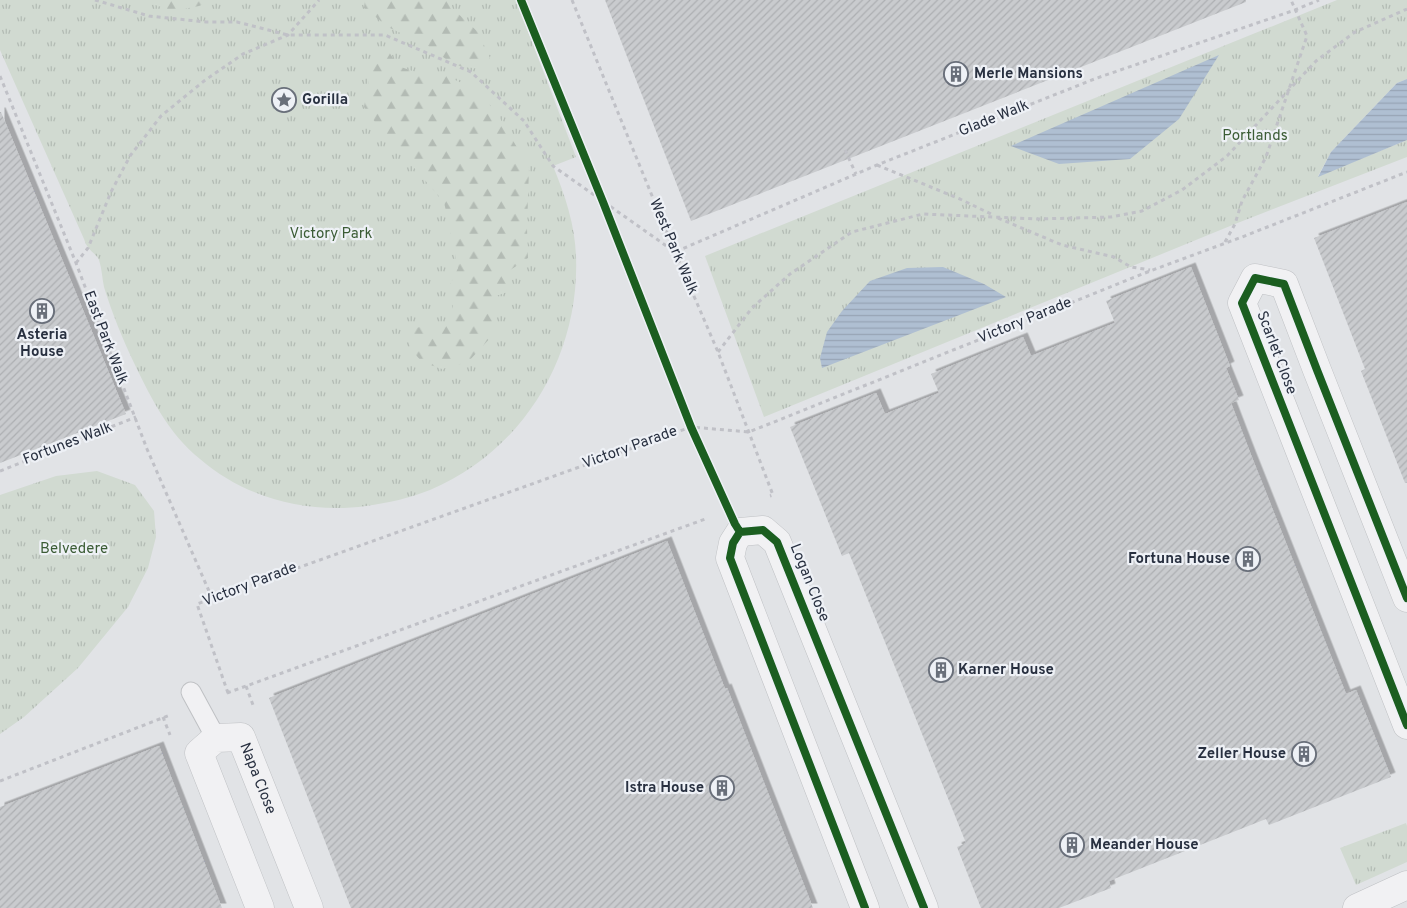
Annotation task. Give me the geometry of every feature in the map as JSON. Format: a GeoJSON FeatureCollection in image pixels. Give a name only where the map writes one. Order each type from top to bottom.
{"type":"FeatureCollection","features":[{"type":"Feature","properties":{"kind":"street","name":"Scarlet Close"},"geometry":{"type":"LineString","coordinates":[[1407,598],[1284,284],[1255,278],[1242,303],[1377,666],[1407,725]]}},
{"type":"Feature","properties":{"kind":"street"},"geometry":{"type":"LineString","coordinates":[[735,521],[730,558],[865,908]]}},
{"type":"Feature","properties":{"kind":"street","name":"Logan Close"},"geometry":{"type":"LineString","coordinates":[[735,521],[763,530],[778,542],[924,908]]}},
{"type":"Feature","properties":{"kind":"street","name":"Napa Close"},"geometry":{"type":"LineString","coordinates":[[260,908],[199,753],[216,738],[241,736],[308,908]]}},
{"type":"Feature","properties":{"kind":"street"},"geometry":{"type":"LineString","coordinates":[[1357,908],[1407,885]]}},
{"type":"Feature","properties":{"kind":"lane"},"geometry":{"type":"LineString","coordinates":[[194,698],[216,738]]}},
{"type":"Feature","properties":{"kind":"path"},"geometry":{"type":"LineString","coordinates":[[95,0],[150,16],[206,22],[237,22],[288,35],[385,35],[470,72],[524,121],[553,166],[675,252]]}},
{"type":"Feature","properties":{"kind":"path"},"geometry":{"type":"LineString","coordinates":[[76,264],[88,248],[111,192],[130,156],[161,116],[204,81],[243,54],[288,35],[319,0]]}},
{"type":"Feature","properties":{"kind":"path"},"geometry":{"type":"LineString","coordinates":[[1224,243],[1235,224],[1242,201],[1266,157],[1307,36],[1291,0]]}},
{"type":"Feature","properties":{"kind":"path"},"geometry":{"type":"LineString","coordinates":[[718,352],[752,308],[790,274],[852,232],[923,214],[1038,219],[1111,216],[1142,211],[1182,190],[1227,156],[1316,61],[1355,32],[1407,9]]}},
{"type":"Feature","properties":{"kind":"path"},"geometry":{"type":"LineString","coordinates":[[845,150],[856,174]]}},
{"type":"Feature","properties":{"kind":"path"},"geometry":{"type":"LineString","coordinates":[[877,165],[960,199],[1062,245],[1114,257],[1131,267],[1150,271]]}},
{"type":"Feature","properties":{"kind":"path"},"geometry":{"type":"LineString","coordinates":[[596,183],[607,211]]}},
{"type":"Feature","properties":{"kind":"path"},"geometry":{"type":"LineString","coordinates":[[689,423],[695,435]]}},
{"type":"Feature","properties":{"kind":"path"},"geometry":{"type":"LineString","coordinates":[[0,781],[164,717],[194,698],[228,693],[735,521]]}},
{"type":"Feature","properties":{"kind":"path"},"geometry":{"type":"LineString","coordinates":[[246,686],[253,705]]}},
{"type":"Feature","properties":{"kind":"path"},"geometry":{"type":"LineString","coordinates":[[164,717],[172,740]]}},
{"type":"Feature","properties":{"kind":"green space","name":"Victory Park"},"geometry":{"type":"Polygon","coordinates":[[[0,0],[516,0],[576,157],[553,166],[569,210],[574,233],[576,256],[575,293],[568,329],[556,364],[539,396],[518,425],[493,451],[463,473],[422,493],[399,500],[366,506],[322,508],[278,500],[237,484],[218,473],[200,459],[179,439],[162,416],[126,346],[104,287],[99,260],[86,243],[0,50],[0,0]]]}},
{"type":"Feature","properties":{"kind":"green space"},"geometry":{"type":"Polygon","coordinates":[[[149,0],[214,0],[199,6],[174,11],[152,4],[149,0]]]}},
{"type":"Feature","properties":{"kind":"green space"},"geometry":{"type":"Polygon","coordinates":[[[365,0],[451,0],[452,8],[478,32],[490,58],[479,69],[454,65],[428,46],[390,28],[364,8],[365,0]]]}},
{"type":"Feature","properties":{"kind":"green space","name":"Portlands"},"geometry":{"type":"Polygon","coordinates":[[[1337,0],[1407,0],[1407,79],[1397,83],[1331,152],[1318,176],[1407,140],[1407,157],[1235,224],[764,417],[705,256],[1337,0]]]}},
{"type":"Feature","properties":{"kind":"green space"},"geometry":{"type":"Polygon","coordinates":[[[389,52],[398,66],[427,76],[447,76],[478,91],[498,115],[529,168],[528,258],[509,271],[510,291],[493,297],[493,335],[468,362],[442,369],[422,362],[409,347],[411,329],[433,324],[451,323],[453,307],[448,289],[458,268],[444,202],[380,129],[364,107],[372,61],[389,52]]]}},
{"type":"Feature","properties":{"kind":"green space","name":"Belvedere"},"geometry":{"type":"Polygon","coordinates":[[[97,471],[135,485],[154,511],[156,537],[148,568],[128,607],[78,668],[24,717],[0,734],[0,495],[56,476],[97,471]]]}},
{"type":"Feature","properties":{"kind":"green space"},"geometry":{"type":"Polygon","coordinates":[[[1406,823],[1407,862],[1356,885],[1340,848],[1406,823]]]}},
{"type":"Feature","properties":{"kind":"water"},"geometry":{"type":"Polygon","coordinates":[[[1219,55],[1179,119],[1130,159],[1059,164],[1011,146],[1219,55]]]}},
{"type":"Feature","properties":{"kind":"water"},"geometry":{"type":"Polygon","coordinates":[[[1407,79],[1407,140],[1318,177],[1331,152],[1397,83],[1407,79]]]}},
{"type":"Feature","properties":{"kind":"water"},"geometry":{"type":"Polygon","coordinates":[[[943,267],[984,284],[1006,297],[822,368],[820,358],[827,332],[842,311],[870,281],[907,268],[943,267]]]}},
{"type":"Feature","properties":{"kind":"building"},"geometry":{"type":"Polygon","coordinates":[[[605,0],[1246,0],[1246,2],[691,221],[605,0]]]}},
{"type":"Feature","properties":{"kind":"building","name":"Asteria House"},"geometry":{"type":"Polygon","coordinates":[[[0,112],[126,414],[0,463],[0,112]]]}},
{"type":"Feature","properties":{"kind":"building"},"geometry":{"type":"Polygon","coordinates":[[[1407,202],[1407,483],[1405,483],[1361,371],[1365,369],[1314,238],[1407,202]]]}},
{"type":"Feature","properties":{"kind":"building"},"geometry":{"type":"Polygon","coordinates":[[[1191,267],[1230,366],[1226,368],[1239,400],[1231,403],[1251,455],[1346,694],[1356,690],[1391,777],[1269,825],[1266,819],[1109,881],[1111,888],[1059,908],[981,908],[957,847],[966,843],[849,553],[842,556],[790,427],[876,393],[885,414],[939,393],[931,374],[1023,337],[1031,356],[1115,323],[1106,301],[1191,267]]]}},
{"type":"Feature","properties":{"kind":"building"},"geometry":{"type":"Polygon","coordinates":[[[667,541],[813,908],[351,908],[269,698],[667,541]]]}},
{"type":"Feature","properties":{"kind":"building"},"geometry":{"type":"Polygon","coordinates":[[[159,746],[222,908],[0,908],[0,807],[159,746]]]}},
{"type":"Feature","properties":{"kind":"cycle path"},"geometry":{"type":"LineString","coordinates":[[521,0],[691,427],[740,532]]}},
{"type":"Feature","properties":{"kind":"cycle path"},"geometry":{"type":"LineString","coordinates":[[1407,598],[1284,284],[1255,278],[1242,303],[1407,725]]}},
{"type":"Feature","properties":{"kind":"cycle path"},"geometry":{"type":"LineString","coordinates":[[865,908],[730,558],[733,543],[740,532],[763,530],[777,542],[924,908]]}},
{"type":"Feature","properties":{"kind":"place","name":"Merle Mansions"},"geometry":{"type":"Point","coordinates":[956,74]}},
{"type":"Feature","properties":{"kind":"place","name":"Gorilla"},"geometry":{"type":"Point","coordinates":[284,100]}},
{"type":"Feature","properties":{"kind":"place","name":"Asteria House"},"geometry":{"type":"Point","coordinates":[42,311]}},
{"type":"Feature","properties":{"kind":"place","name":"Fortuna House"},"geometry":{"type":"Point","coordinates":[1248,559]}},
{"type":"Feature","properties":{"kind":"place","name":"Karner House"},"geometry":{"type":"Point","coordinates":[941,670]}},
{"type":"Feature","properties":{"kind":"place","name":"Zeller House"},"geometry":{"type":"Point","coordinates":[1304,754]}},
{"type":"Feature","properties":{"kind":"place","name":"Istra House"},"geometry":{"type":"Point","coordinates":[722,788]}},
{"type":"Feature","properties":{"kind":"place","name":"Meander House"},"geometry":{"type":"Point","coordinates":[1072,845]}}]}
